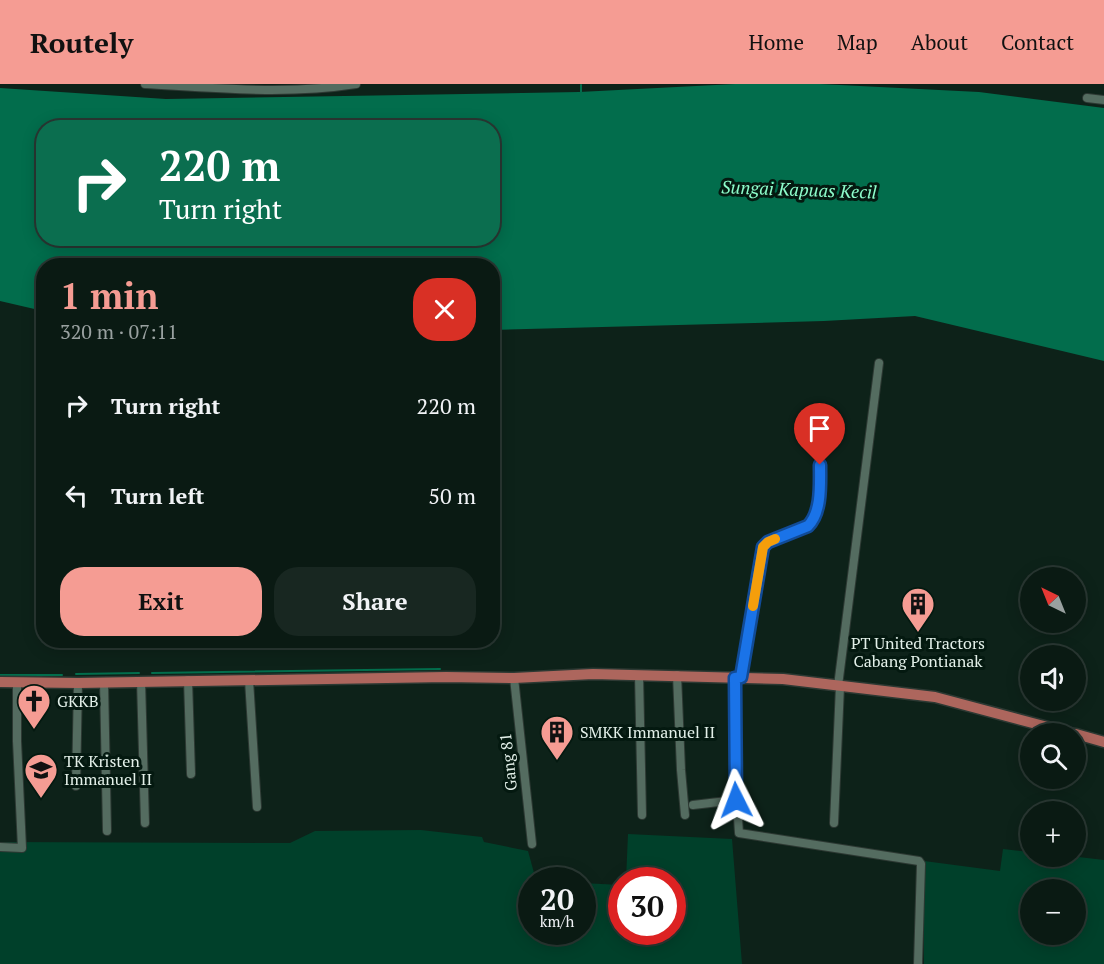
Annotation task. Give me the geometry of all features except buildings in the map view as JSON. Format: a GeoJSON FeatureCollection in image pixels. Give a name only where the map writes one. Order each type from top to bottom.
{"type":"FeatureCollection","features":[{"type":"Feature","properties":{"kind":"main road"},"geometry":{"type":"LineString","coordinates":[[0,682],[78,683],[446,676],[514,678],[592,674],[783,679],[943,699],[1034,723]]}},
{"type":"Feature","properties":{"kind":"main road"},"geometry":{"type":"LineString","coordinates":[[1086,737],[1104,742]]}},
{"type":"Feature","properties":{"kind":"street"},"geometry":{"type":"LineString","coordinates":[[145,84],[260,90],[356,84]]}},
{"type":"Feature","properties":{"kind":"street"},"geometry":{"type":"LineString","coordinates":[[1087,98],[1104,100]]}},
{"type":"Feature","properties":{"kind":"street"},"geometry":{"type":"LineString","coordinates":[[834,824],[839,686],[879,363]]}},
{"type":"Feature","properties":{"kind":"street"},"geometry":{"type":"LineString","coordinates":[[820,465],[818,499],[811,523],[768,542],[763,547],[738,678],[736,800],[739,833],[919,861],[921,864],[918,964]]}},
{"type":"Feature","properties":{"kind":"street"},"geometry":{"type":"LineString","coordinates":[[639,675],[642,815]]}},
{"type":"Feature","properties":{"kind":"street"},"geometry":{"type":"LineString","coordinates":[[677,675],[685,815]]}},
{"type":"Feature","properties":{"kind":"street","name":"Gang 81"},"geometry":{"type":"LineString","coordinates":[[514,678],[532,843]]}},
{"type":"Feature","properties":{"kind":"street"},"geometry":{"type":"LineString","coordinates":[[188,680],[191,774]]}},
{"type":"Feature","properties":{"kind":"street"},"geometry":{"type":"LineString","coordinates":[[249,680],[257,807]]}},
{"type":"Feature","properties":{"kind":"street"},"geometry":{"type":"LineString","coordinates":[[141,681],[145,823]]}},
{"type":"Feature","properties":{"kind":"street"},"geometry":{"type":"LineString","coordinates":[[0,847],[22,848],[17,682]]}},
{"type":"Feature","properties":{"kind":"street"},"geometry":{"type":"LineString","coordinates":[[104,682],[107,831]]}},
{"type":"Feature","properties":{"kind":"street"},"geometry":{"type":"LineString","coordinates":[[76,786],[78,683]]}},
{"type":"Feature","properties":{"kind":"street"},"geometry":{"type":"LineString","coordinates":[[693,805],[736,800]]}},
{"type":"Feature","properties":{"kind":"shaded area"},"geometry":{"type":"Polygon","coordinates":[[[421,830],[482,837],[484,842],[528,851],[532,867],[518,867],[518,945],[596,945],[596,884],[608,884],[608,945],[686,945],[686,867],[627,867],[628,834],[732,839],[742,964],[0,964],[0,842],[290,843],[315,831],[421,830]]]}},
{"type":"Feature","properties":{"kind":"shaded area"},"geometry":{"type":"Polygon","coordinates":[[[1003,849],[1020,851],[1020,867],[1086,867],[1086,858],[1104,860],[1104,964],[924,964],[924,861],[1000,871],[1003,849]]]}},
{"type":"Feature","properties":{"kind":"water","name":"Sungai Kapuas Kecil"},"geometry":{"type":"Polygon","coordinates":[[[735,84],[820,84],[979,92],[1104,108],[1104,361],[915,316],[824,321],[500,330],[500,258],[36,258],[36,309],[0,301],[0,88],[166,99],[579,92],[735,84]]]}},
{"type":"Feature","properties":{"kind":"waterway"},"geometry":{"type":"LineString","coordinates":[[581,85],[581,92]]}},
{"type":"Feature","properties":{"kind":"waterway"},"geometry":{"type":"LineString","coordinates":[[152,673],[440,669]]}},
{"type":"Feature","properties":{"kind":"waterway"},"geometry":{"type":"LineString","coordinates":[[76,674],[139,673]]}},
{"type":"Feature","properties":{"kind":"waterway"},"geometry":{"type":"LineString","coordinates":[[0,675],[62,675]]}},
{"type":"Feature","properties":{"kind":"slow traffic"},"geometry":{"type":"LineString","coordinates":[[753,606],[763,547],[775,539]]}},
{"type":"Feature","properties":{"kind":"place","name":"PT United Tractors Cabang Pontianak"},"geometry":{"type":"Point","coordinates":[918,633]}},
{"type":"Feature","properties":{"kind":"place","name":"GKKB"},"geometry":{"type":"Point","coordinates":[34,730]}},
{"type":"Feature","properties":{"kind":"place","name":"SMKK Immanuel II"},"geometry":{"type":"Point","coordinates":[557,761]}},
{"type":"Feature","properties":{"kind":"place","name":"TK Kristen Immanuel II"},"geometry":{"type":"Point","coordinates":[41,799]}},
{"type":"Feature","properties":{"kind":"route"},"geometry":{"type":"LineString","coordinates":[[736,800],[735,678],[741,677],[763,547],[768,542],[811,523],[820,490],[820,465]]}}]}
